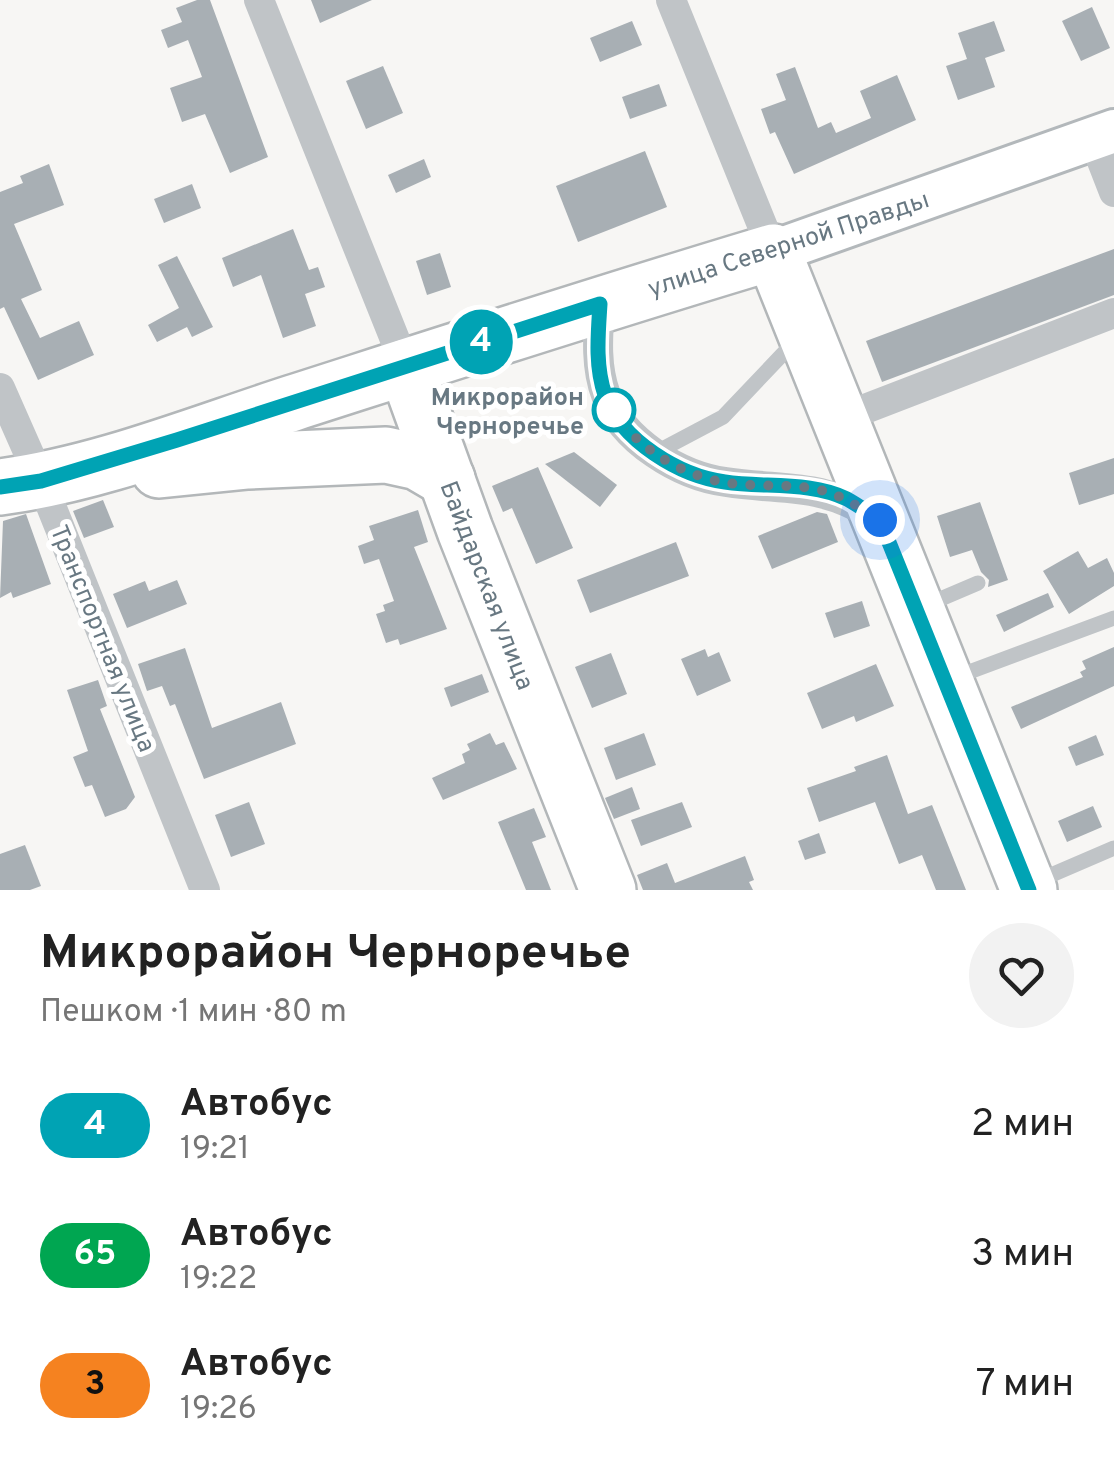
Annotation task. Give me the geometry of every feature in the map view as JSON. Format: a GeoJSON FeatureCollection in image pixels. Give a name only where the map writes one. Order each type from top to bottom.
{"type":"FeatureCollection","features":[{"type":"Feature","properties":{"kind":"highway","name":"улица Северной Правды"},"geometry":{"type":"LineString","coordinates":[[21,484],[772,252]]}},
{"type":"Feature","properties":{"kind":"highway"},"geometry":{"type":"LineString","coordinates":[[772,252],[1028,888]]}},
{"type":"Feature","properties":{"kind":"highway","name":"Байдарская улица"},"geometry":{"type":"LineString","coordinates":[[406,366],[446,479],[608,890]]}},
{"type":"Feature","properties":{"kind":"highway"},"geometry":{"type":"LineString","coordinates":[[21,484],[248,461],[386,456],[418,462],[446,479]]}},
{"type":"Feature","properties":{"kind":"main road","name":"улица Северной Правды"},"geometry":{"type":"LineString","coordinates":[[772,252],[1104,135]]}},
{"type":"Feature","properties":{"kind":"street","name":"Байдарская улица"},"geometry":{"type":"LineString","coordinates":[[259,0],[406,366]]}},
{"type":"Feature","properties":{"kind":"street"},"geometry":{"type":"LineString","coordinates":[[671,0],[772,252]]}},
{"type":"Feature","properties":{"kind":"street"},"geometry":{"type":"LineString","coordinates":[[1104,135],[1114,192]]}},
{"type":"Feature","properties":{"kind":"street"},"geometry":{"type":"LineString","coordinates":[[600,304],[597,354],[606,397],[624,427],[655,453],[690,472],[723,482],[816,489],[845,498],[880,520]]}},
{"type":"Feature","properties":{"kind":"street"},"geometry":{"type":"LineString","coordinates":[[840,419],[1114,313]]}},
{"type":"Feature","properties":{"kind":"street","name":"Транспортная улица"},"geometry":{"type":"LineString","coordinates":[[0,388],[21,484],[204,890]]}},
{"type":"Feature","properties":{"kind":"lane"},"geometry":{"type":"LineString","coordinates":[[655,453],[723,417],[803,332]]}},
{"type":"Feature","properties":{"kind":"lane"},"geometry":{"type":"LineString","coordinates":[[916,609],[978,584]]}},
{"type":"Feature","properties":{"kind":"lane"},"geometry":{"type":"LineString","coordinates":[[944,681],[1114,618]]}},
{"type":"Feature","properties":{"kind":"lane"},"geometry":{"type":"LineString","coordinates":[[1028,888],[1114,848]]}},
{"type":"Feature","properties":{"kind":"building"},"geometry":{"type":"Polygon","coordinates":[[[210,0],[268,157],[230,173],[205,114],[182,122],[170,88],[202,77],[188,40],[168,48],[161,30],[182,22],[176,8],[210,0]]]}},
{"type":"Feature","properties":{"kind":"building"},"geometry":{"type":"Polygon","coordinates":[[[311,0],[372,0],[320,23],[311,0]]]}},
{"type":"Feature","properties":{"kind":"building"},"geometry":{"type":"Polygon","coordinates":[[[1092,7],[1110,48],[1081,61],[1062,21],[1092,7]]]}},
{"type":"Feature","properties":{"kind":"building"},"geometry":{"type":"Polygon","coordinates":[[[632,21],[642,45],[600,62],[590,38],[632,21]]]}},
{"type":"Feature","properties":{"kind":"building"},"geometry":{"type":"Polygon","coordinates":[[[994,21],[1005,51],[985,58],[995,87],[958,100],[946,66],[967,59],[958,33],[994,21]]]}},
{"type":"Feature","properties":{"kind":"building"},"geometry":{"type":"Polygon","coordinates":[[[383,66],[403,113],[366,129],[346,81],[383,66]]]}},
{"type":"Feature","properties":{"kind":"building"},"geometry":{"type":"Polygon","coordinates":[[[795,67],[818,128],[831,122],[836,133],[871,118],[860,91],[897,75],[916,120],[794,174],[775,132],[770,134],[761,109],[786,100],[776,74],[795,67]]]}},
{"type":"Feature","properties":{"kind":"building"},"geometry":{"type":"Polygon","coordinates":[[[659,84],[667,106],[630,119],[622,97],[659,84]]]}},
{"type":"Feature","properties":{"kind":"building"},"geometry":{"type":"Polygon","coordinates":[[[645,151],[667,207],[578,242],[556,186],[645,151]]]}},
{"type":"Feature","properties":{"kind":"building"},"geometry":{"type":"Polygon","coordinates":[[[424,159],[431,177],[396,193],[388,175],[424,159]]]}},
{"type":"Feature","properties":{"kind":"building"},"geometry":{"type":"Polygon","coordinates":[[[49,164],[64,205],[14,224],[42,290],[21,299],[40,338],[79,321],[94,355],[38,380],[4,307],[0,309],[0,192],[23,183],[20,176],[49,164]]]}},
{"type":"Feature","properties":{"kind":"building"},"geometry":{"type":"Polygon","coordinates":[[[192,184],[201,208],[164,223],[154,199],[192,184]]]}},
{"type":"Feature","properties":{"kind":"building"},"geometry":{"type":"Polygon","coordinates":[[[293,229],[309,270],[318,267],[325,287],[305,294],[316,326],[283,338],[261,275],[233,287],[222,258],[293,229]]]}},
{"type":"Feature","properties":{"kind":"building"},"geometry":{"type":"Polygon","coordinates":[[[1114,249],[1114,295],[882,382],[866,341],[1114,249]]]}},
{"type":"Feature","properties":{"kind":"building"},"geometry":{"type":"Polygon","coordinates":[[[440,253],[451,287],[427,295],[416,261],[440,253]]]}},
{"type":"Feature","properties":{"kind":"building"},"geometry":{"type":"Polygon","coordinates":[[[177,256],[213,327],[192,337],[187,327],[157,342],[148,325],[179,308],[158,265],[177,256]]]}},
{"type":"Feature","properties":{"kind":"building"},"geometry":{"type":"Polygon","coordinates":[[[574,452],[617,485],[600,507],[545,464],[574,452]]]}},
{"type":"Feature","properties":{"kind":"building"},"geometry":{"type":"Polygon","coordinates":[[[1114,458],[1114,494],[1079,505],[1069,473],[1114,458]]]}},
{"type":"Feature","properties":{"kind":"building"},"geometry":{"type":"Polygon","coordinates":[[[538,467],[573,548],[536,564],[512,508],[503,512],[492,486],[538,467]]]}},
{"type":"Feature","properties":{"kind":"building"},"geometry":{"type":"Polygon","coordinates":[[[103,500],[114,527],[84,538],[73,511],[103,500]]]}},
{"type":"Feature","properties":{"kind":"building"},"geometry":{"type":"Polygon","coordinates":[[[980,502],[1008,580],[988,587],[989,580],[981,572],[972,550],[950,557],[937,516],[980,502]]]}},
{"type":"Feature","properties":{"kind":"building"},"geometry":{"type":"Polygon","coordinates":[[[418,510],[428,542],[414,547],[447,629],[400,645],[398,639],[386,643],[376,614],[385,611],[383,605],[394,601],[379,559],[364,564],[358,546],[374,540],[369,526],[418,510]]]}},
{"type":"Feature","properties":{"kind":"building"},"geometry":{"type":"Polygon","coordinates":[[[817,512],[827,514],[838,542],[772,569],[758,536],[817,512]]]}},
{"type":"Feature","properties":{"kind":"building"},"geometry":{"type":"Polygon","coordinates":[[[26,514],[51,584],[13,598],[11,592],[0,598],[3,521],[26,514]]]}},
{"type":"Feature","properties":{"kind":"building"},"geometry":{"type":"Polygon","coordinates":[[[676,542],[689,576],[590,613],[577,580],[676,542]]]}},
{"type":"Feature","properties":{"kind":"building"},"geometry":{"type":"Polygon","coordinates":[[[1078,551],[1088,568],[1107,558],[1114,573],[1114,586],[1069,614],[1043,571],[1078,551]]]}},
{"type":"Feature","properties":{"kind":"building"},"geometry":{"type":"Polygon","coordinates":[[[177,580],[187,604],[127,628],[113,594],[145,581],[149,591],[177,580]]]}},
{"type":"Feature","properties":{"kind":"building"},"geometry":{"type":"Polygon","coordinates":[[[1048,593],[1054,607],[1004,632],[996,615],[1048,593]]]}},
{"type":"Feature","properties":{"kind":"building"},"geometry":{"type":"Polygon","coordinates":[[[862,601],[870,626],[834,638],[825,613],[862,601]]]}},
{"type":"Feature","properties":{"kind":"building"},"geometry":{"type":"Polygon","coordinates":[[[1114,647],[1114,686],[1021,729],[1011,707],[1083,677],[1080,672],[1086,669],[1082,661],[1114,647]]]}},
{"type":"Feature","properties":{"kind":"building"},"geometry":{"type":"Polygon","coordinates":[[[185,648],[212,728],[281,702],[296,744],[204,779],[175,704],[170,706],[162,686],[147,691],[138,664],[185,648]]]}},
{"type":"Feature","properties":{"kind":"building"},"geometry":{"type":"Polygon","coordinates":[[[705,649],[708,657],[719,652],[731,681],[697,696],[681,659],[705,649]]]}},
{"type":"Feature","properties":{"kind":"building"},"geometry":{"type":"Polygon","coordinates":[[[611,653],[627,694],[592,708],[575,667],[611,653]]]}},
{"type":"Feature","properties":{"kind":"building"},"geometry":{"type":"Polygon","coordinates":[[[876,664],[894,706],[856,722],[854,716],[822,729],[807,693],[876,664]]]}},
{"type":"Feature","properties":{"kind":"building"},"geometry":{"type":"Polygon","coordinates":[[[482,674],[489,692],[451,707],[444,688],[482,674]]]}},
{"type":"Feature","properties":{"kind":"building"},"geometry":{"type":"Polygon","coordinates":[[[98,680],[107,706],[100,709],[135,797],[126,809],[105,817],[92,785],[85,787],[73,757],[88,751],[67,690],[98,680]]]}},
{"type":"Feature","properties":{"kind":"building"},"geometry":{"type":"Polygon","coordinates":[[[490,733],[496,745],[504,742],[517,769],[443,800],[432,778],[465,763],[462,754],[470,750],[467,744],[490,733]]]}},
{"type":"Feature","properties":{"kind":"building"},"geometry":{"type":"Polygon","coordinates":[[[644,733],[656,765],[616,780],[604,748],[644,733]]]}},
{"type":"Feature","properties":{"kind":"building"},"geometry":{"type":"Polygon","coordinates":[[[1096,735],[1104,755],[1076,766],[1068,747],[1096,735]]]}},
{"type":"Feature","properties":{"kind":"building"},"geometry":{"type":"Polygon","coordinates":[[[887,755],[908,814],[932,805],[966,890],[936,890],[922,855],[899,864],[875,802],[819,822],[807,788],[887,755]]]}},
{"type":"Feature","properties":{"kind":"building"},"geometry":{"type":"Polygon","coordinates":[[[632,787],[640,809],[614,819],[605,798],[632,787]]]}},
{"type":"Feature","properties":{"kind":"building"},"geometry":{"type":"Polygon","coordinates":[[[249,802],[265,844],[231,857],[215,815],[249,802]]]}},
{"type":"Feature","properties":{"kind":"building"},"geometry":{"type":"Polygon","coordinates":[[[682,802],[692,827],[641,846],[631,820],[682,802]]]}},
{"type":"Feature","properties":{"kind":"building"},"geometry":{"type":"Polygon","coordinates":[[[1093,806],[1102,827],[1067,842],[1058,821],[1093,806]]]}},
{"type":"Feature","properties":{"kind":"building"},"geometry":{"type":"Polygon","coordinates":[[[534,808],[546,837],[532,842],[551,890],[526,890],[498,822],[534,808]]]}},
{"type":"Feature","properties":{"kind":"building"},"geometry":{"type":"Polygon","coordinates":[[[819,833],[826,853],[805,860],[798,841],[819,833]]]}},
{"type":"Feature","properties":{"kind":"building"},"geometry":{"type":"Polygon","coordinates":[[[25,845],[41,886],[0,890],[0,854],[25,845]]]}},
{"type":"Feature","properties":{"kind":"building"},"geometry":{"type":"Polygon","coordinates":[[[745,856],[754,880],[749,882],[753,890],[643,890],[637,875],[667,863],[675,883],[745,856]]]}},
{"type":"Feature","properties":{"kind":"bus line","name":"4"},"geometry":{"type":"LineString","coordinates":[[0,487],[41,481],[177,440],[600,304],[597,354],[606,397],[624,427],[655,453],[690,472],[723,482],[816,489],[845,498],[880,520],[1029,890]]}},
{"type":"Feature","properties":{"kind":"place","name":"Микрорайон Черноречье"},"geometry":{"type":"Point","coordinates":[614,410]}},
{"type":"Feature","properties":{"kind":"route"},"geometry":{"type":"LineString","coordinates":[[614,410],[624,427],[655,453],[690,472],[723,482],[816,489],[845,498],[880,520]]}}]}
